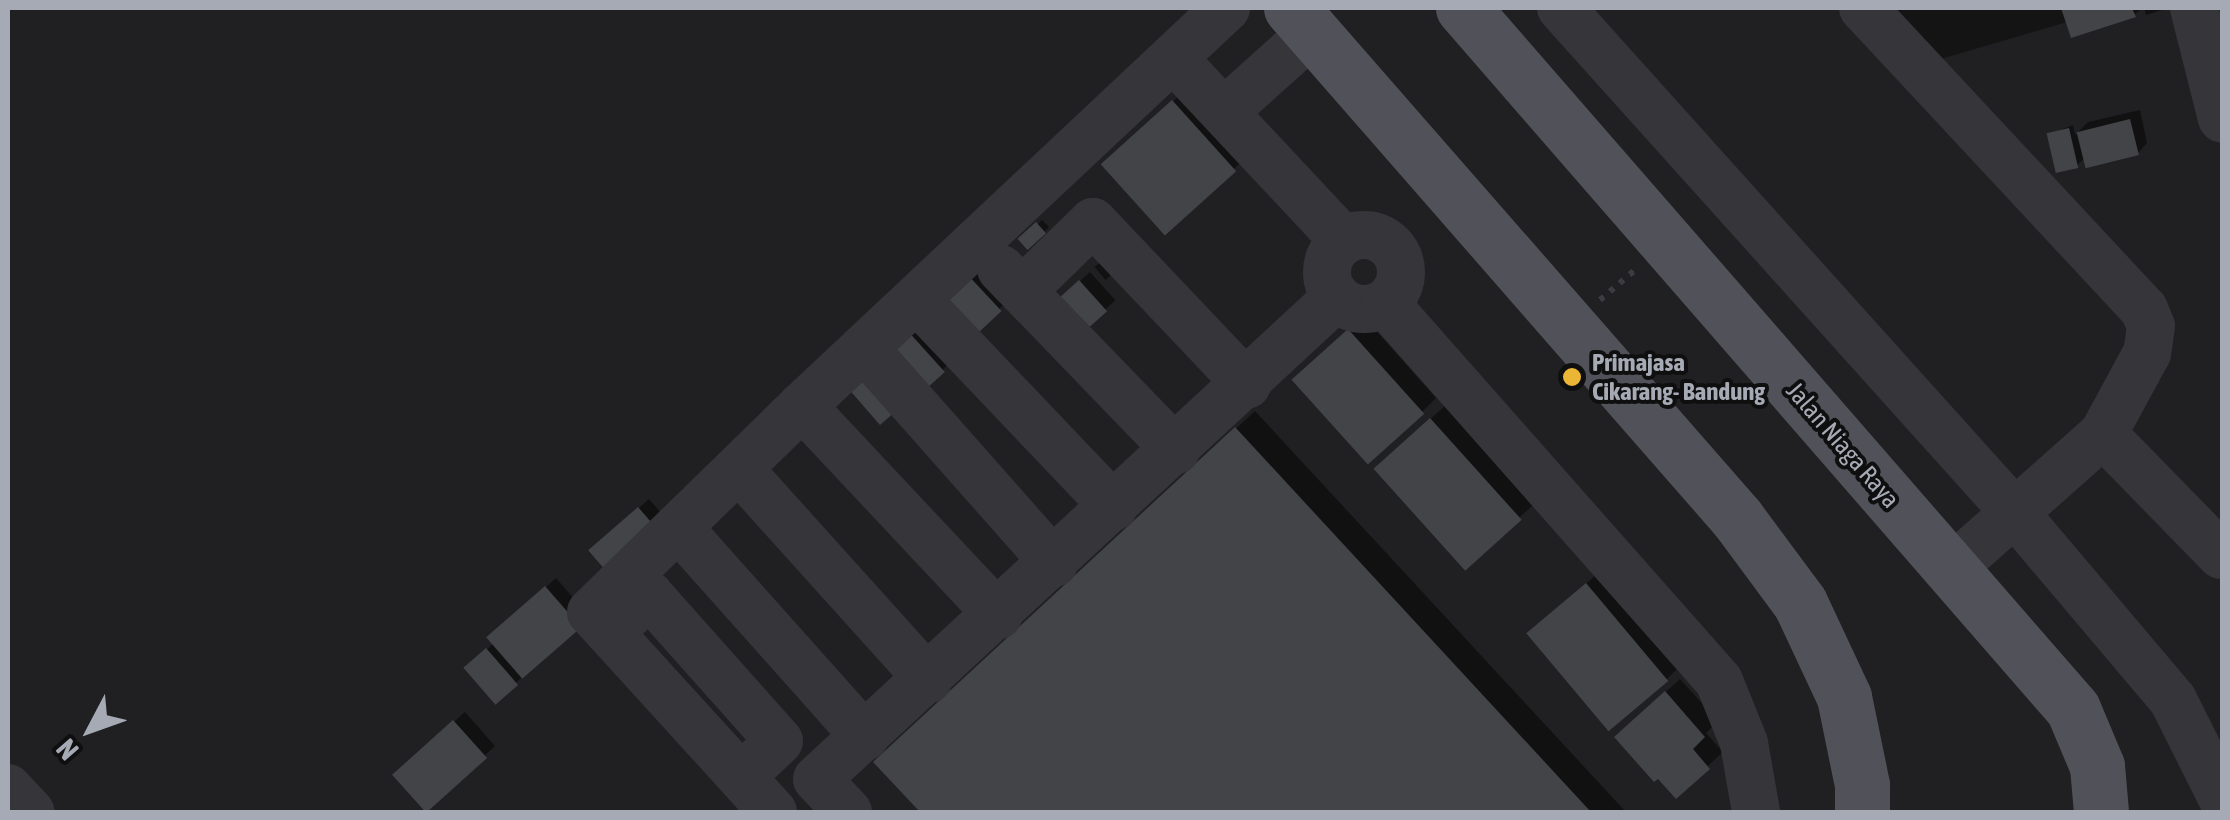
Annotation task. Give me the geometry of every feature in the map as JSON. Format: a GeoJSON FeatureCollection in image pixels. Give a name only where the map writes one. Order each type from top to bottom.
{"type":"FeatureCollection","features":[{"type":"Feature","properties":{"kind":"main road","name":"Jalan Niaga Raya"},"geometry":{"type":"LineString","coordinates":[[1464,8],[2073,709],[2097,766],[2101,812]]}},
{"type":"Feature","properties":{"kind":"main road"},"geometry":{"type":"LineString","coordinates":[[1302,19],[1737,518],[1800,603],[1844,697],[1862,785],[1862,812]]}},
{"type":"Feature","properties":{"kind":"street"},"geometry":{"type":"LineString","coordinates":[[773,812],[741,777],[779,741],[649,595],[610,632],[591,612],[802,406],[1226,8]]}},
{"type":"Feature","properties":{"kind":"street"},"geometry":{"type":"LineString","coordinates":[[1561,8],[2015,512],[2173,700],[2222,798]]}},
{"type":"Feature","properties":{"kind":"street"},"geometry":{"type":"LineString","coordinates":[[1862,8],[2144,309],[2150,326],[2148,353],[2130,392],[2102,434],[1950,569]]}},
{"type":"Feature","properties":{"kind":"street"},"geometry":{"type":"LineString","coordinates":[[2194,8],[2222,118]]}},
{"type":"Feature","properties":{"kind":"street"},"geometry":{"type":"LineString","coordinates":[[1226,110],[1302,19]]}},
{"type":"Feature","properties":{"kind":"street"},"geometry":{"type":"LineString","coordinates":[[1173,58],[1226,110],[1344,241]]}},
{"type":"Feature","properties":{"kind":"street"},"geometry":{"type":"LineString","coordinates":[[1022,291],[1093,222],[1247,384]]}},
{"type":"Feature","properties":{"kind":"street"},"geometry":{"type":"LineString","coordinates":[[1355,236],[1380,239],[1398,257],[1400,282],[1385,303],[1360,309],[1336,297],[1327,274],[1333,248],[1355,236]]}},
{"type":"Feature","properties":{"kind":"street"},"geometry":{"type":"LineString","coordinates":[[978,244],[1176,450]]}},
{"type":"Feature","properties":{"kind":"street"},"geometry":{"type":"LineString","coordinates":[[848,812],[817,779],[1176,450],[1336,297]]}},
{"type":"Feature","properties":{"kind":"street"},"geometry":{"type":"LineString","coordinates":[[918,301],[1114,507]]}},
{"type":"Feature","properties":{"kind":"street"},"geometry":{"type":"LineString","coordinates":[[1385,303],[1719,681],[1744,743],[1756,812]]}},
{"type":"Feature","properties":{"kind":"street"},"geometry":{"type":"LineString","coordinates":[[864,348],[1054,563]]}},
{"type":"Feature","properties":{"kind":"street"},"geometry":{"type":"LineString","coordinates":[[802,406],[998,615]]}},
{"type":"Feature","properties":{"kind":"street"},"geometry":{"type":"LineString","coordinates":[[2102,434],[2221,555]]}},
{"type":"Feature","properties":{"kind":"street"},"geometry":{"type":"LineString","coordinates":[[739,469],[928,679]]}},
{"type":"Feature","properties":{"kind":"street"},"geometry":{"type":"LineString","coordinates":[[664,540],[865,737]]}},
{"type":"Feature","properties":{"kind":"street"},"geometry":{"type":"LineString","coordinates":[[8,788],[30,812]]}},
{"type":"Feature","properties":{"kind":"path"},"geometry":{"type":"LineString","coordinates":[[1570,326],[1667,242]]}},
{"type":"Feature","properties":{"kind":"shaded area"},"geometry":{"type":"Polygon","coordinates":[[[8,8],[1882,8],[1927,63],[2115,8],[2222,8],[2222,812],[8,812],[8,8]]]}},
{"type":"Feature","properties":{"kind":"building"},"geometry":{"type":"Polygon","coordinates":[[[2061,8],[2132,8],[2136,17],[2071,38],[2061,8]]]}},
{"type":"Feature","properties":{"kind":"building"},"geometry":{"type":"Polygon","coordinates":[[[1172,100],[1236,171],[1165,236],[1101,164],[1172,100]]]}},
{"type":"Feature","properties":{"kind":"building"},"geometry":{"type":"Polygon","coordinates":[[[2130,119],[2139,155],[2086,168],[2077,132],[2130,119]]]}},
{"type":"Feature","properties":{"kind":"building"},"geometry":{"type":"Polygon","coordinates":[[[2069,128],[2078,168],[2056,173],[2047,133],[2069,128]]]}},
{"type":"Feature","properties":{"kind":"building"},"geometry":{"type":"Polygon","coordinates":[[[1036,222],[1046,233],[1027,250],[1017,239],[1036,222]]]}},
{"type":"Feature","properties":{"kind":"building"},"geometry":{"type":"Polygon","coordinates":[[[966,273],[1001,311],[976,335],[940,297],[966,273]]]}},
{"type":"Feature","properties":{"kind":"building"},"geometry":{"type":"Polygon","coordinates":[[[1079,280],[1107,311],[1083,333],[1055,301],[1079,280]]]}},
{"type":"Feature","properties":{"kind":"building"},"geometry":{"type":"Polygon","coordinates":[[[906,329],[945,372],[917,397],[879,354],[906,329]]]}},
{"type":"Feature","properties":{"kind":"building"},"geometry":{"type":"Polygon","coordinates":[[[1348,329],[1424,414],[1368,465],[1292,380],[1348,329]]]}},
{"type":"Feature","properties":{"kind":"building"},"geometry":{"type":"Polygon","coordinates":[[[869,359],[906,402],[880,425],[843,382],[869,359]]]}},
{"type":"Feature","properties":{"kind":"building"},"geometry":{"type":"Polygon","coordinates":[[[1430,418],[1522,520],[1465,571],[1374,469],[1430,418]]]}},
{"type":"Feature","properties":{"kind":"building"},"geometry":{"type":"Polygon","coordinates":[[[1235,427],[1591,812],[920,812],[873,762],[1235,427]]]}},
{"type":"Feature","properties":{"kind":"building"},"geometry":{"type":"Polygon","coordinates":[[[638,507],[661,533],[611,577],[588,550],[638,507]]]}},
{"type":"Feature","properties":{"kind":"building"},"geometry":{"type":"Polygon","coordinates":[[[1586,583],[1668,681],[1609,731],[1526,633],[1586,583]]]}},
{"type":"Feature","properties":{"kind":"building"},"geometry":{"type":"Polygon","coordinates":[[[545,586],[581,628],[522,679],[486,637],[545,586]]]}},
{"type":"Feature","properties":{"kind":"building"},"geometry":{"type":"Polygon","coordinates":[[[486,648],[518,685],[496,705],[463,668],[486,648]]]}},
{"type":"Feature","properties":{"kind":"building"},"geometry":{"type":"Polygon","coordinates":[[[1665,691],[1705,737],[1693,749],[1710,769],[1676,799],[1658,779],[1654,782],[1614,737],[1665,691]]]}},
{"type":"Feature","properties":{"kind":"building"},"geometry":{"type":"Polygon","coordinates":[[[453,720],[487,758],[427,812],[392,775],[453,720]]]}},
{"type":"Feature","properties":{"kind":"place","name":"Primajasa Cikarang- Bandung"},"geometry":{"type":"Point","coordinates":[1572,377]}}]}
